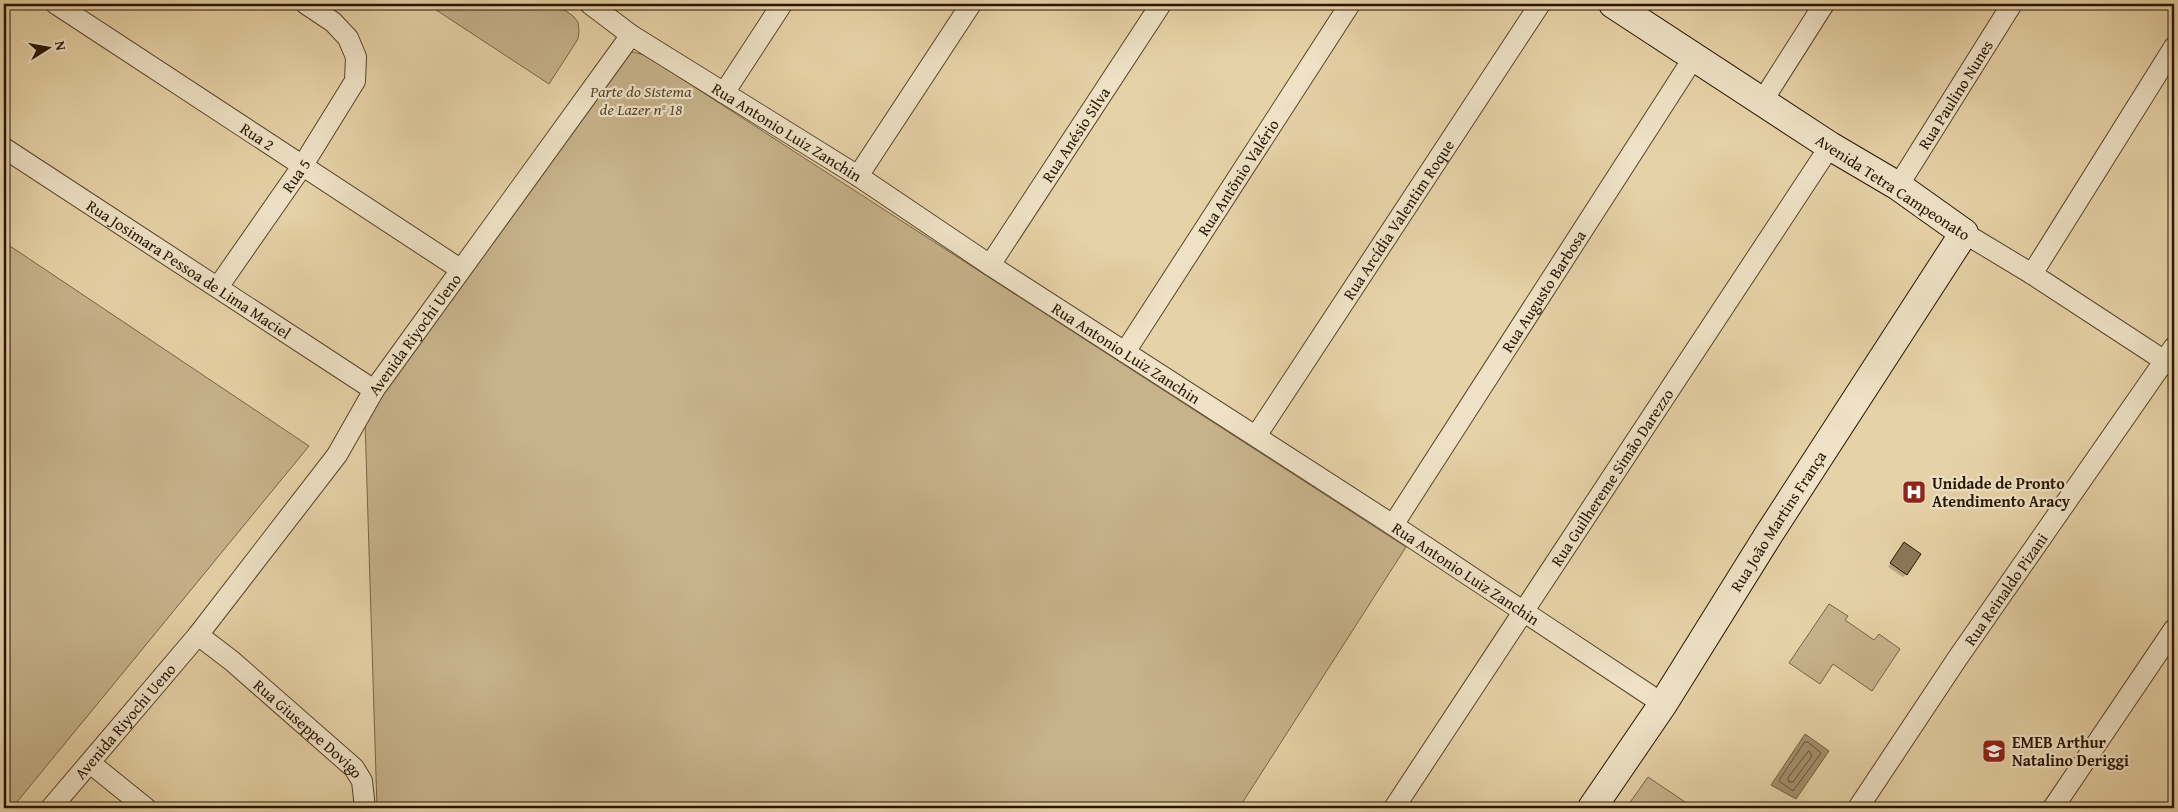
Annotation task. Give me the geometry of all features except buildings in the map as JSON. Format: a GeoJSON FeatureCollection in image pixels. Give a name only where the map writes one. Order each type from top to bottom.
{"type":"FeatureCollection","features":[{"type":"Feature","properties":{"kind":"main road","name":"Avenida Tetra Campeonato"},"geometry":{"type":"LineString","coordinates":[[1626,7],[1694,58],[1763,100],[1830,146],[1898,186],[1964,233]]}},
{"type":"Feature","properties":{"kind":"main road","name":"Rua João Martins França"},"geometry":{"type":"LineString","coordinates":[[1592,808],[1662,704],[1769,534],[1964,233]]}},
{"type":"Feature","properties":{"kind":"street","name":"Rua 2"},"geometry":{"type":"LineString","coordinates":[[56,4],[460,269]]}},
{"type":"Feature","properties":{"kind":"street","name":"Rua 5"},"geometry":{"type":"LineString","coordinates":[[218,287],[303,165],[355,81],[356,57],[348,38],[333,22],[306,4]]}},
{"type":"Feature","properties":{"kind":"street","name":"Rua Antonio Luiz Zanchin"},"geometry":{"type":"LineString","coordinates":[[590,4],[631,34],[858,176],[990,265],[1393,525],[1662,704]]}},
{"type":"Feature","properties":{"kind":"street"},"geometry":{"type":"LineString","coordinates":[[724,93],[782,4]]}},
{"type":"Feature","properties":{"kind":"street"},"geometry":{"type":"LineString","coordinates":[[858,176],[970,4]]}},
{"type":"Feature","properties":{"kind":"street","name":"Rua Anésio Silva"},"geometry":{"type":"LineString","coordinates":[[990,265],[1160,4]]}},
{"type":"Feature","properties":{"kind":"street","name":"Rua Antõnio Valério"},"geometry":{"type":"LineString","coordinates":[[1125,352],[1350,4]]}},
{"type":"Feature","properties":{"kind":"street","name":"Rua Arcídia Valentim Roque"},"geometry":{"type":"LineString","coordinates":[[1256,436],[1540,4]]}},
{"type":"Feature","properties":{"kind":"street"},"geometry":{"type":"LineString","coordinates":[[1763,100],[1824,4]]}},
{"type":"Feature","properties":{"kind":"street","name":"Rua Paulino Nunes"},"geometry":{"type":"LineString","coordinates":[[1898,186],[2012,4]]}},
{"type":"Feature","properties":{"kind":"street","name":"Avenida Riyochi Ueno"},"geometry":{"type":"LineString","coordinates":[[51,808],[198,635],[337,455],[374,390],[631,34]]}},
{"type":"Feature","properties":{"kind":"street"},"geometry":{"type":"LineString","coordinates":[[2032,274],[2174,47]]}},
{"type":"Feature","properties":{"kind":"street","name":"Rua Augusto Barbosa"},"geometry":{"type":"LineString","coordinates":[[1393,525],[1694,58]]}},
{"type":"Feature","properties":{"kind":"street","name":"Rua Guilhereme Simão Darezzo"},"geometry":{"type":"LineString","coordinates":[[1394,808],[1830,146]]}},
{"type":"Feature","properties":{"kind":"street","name":"Rua Josimara Pessoa de Lima Maciel"},"geometry":{"type":"LineString","coordinates":[[4,148],[374,390]]}},
{"type":"Feature","properties":{"kind":"street","name":"Avenida Tetra Campeonato"},"geometry":{"type":"LineString","coordinates":[[1964,233],[2171,358]]}},
{"type":"Feature","properties":{"kind":"street","name":"Rua Reinaldo Pizani"},"geometry":{"type":"LineString","coordinates":[[1858,808],[1957,658],[2171,358]]}},
{"type":"Feature","properties":{"kind":"street"},"geometry":{"type":"LineString","coordinates":[[2052,808],[2174,629]]}},
{"type":"Feature","properties":{"kind":"street","name":"Rua Giuseppe Dovigo"},"geometry":{"type":"LineString","coordinates":[[198,635],[232,661],[354,768],[362,781],[366,808]]}},
{"type":"Feature","properties":{"kind":"street"},"geometry":{"type":"LineString","coordinates":[[90,763],[146,808]]}},
{"type":"Feature","properties":{"kind":"green space","name":"Parte do Sistema de Lazer nº 18"},"geometry":{"type":"Polygon","coordinates":[[[427,4],[556,4],[578,22],[578,39],[549,84],[427,4]]]}},
{"type":"Feature","properties":{"kind":"green space"},"geometry":{"type":"Polygon","coordinates":[[[633,52],[645,55],[1406,547],[1239,808],[377,808],[365,421],[617,54],[633,52]]]}},
{"type":"Feature","properties":{"kind":"green space"},"geometry":{"type":"Polygon","coordinates":[[[4,242],[309,446],[12,808],[4,808],[4,242]]]}},
{"type":"Feature","properties":{"kind":"green space"},"geometry":{"type":"Polygon","coordinates":[[[1829,604],[1848,616],[1845,620],[1874,640],[1879,634],[1900,649],[1872,691],[1833,664],[1820,684],[1789,663],[1829,604]]]}},
{"type":"Feature","properties":{"kind":"green space"},"geometry":{"type":"Polygon","coordinates":[[[1648,777],[1694,808],[1626,808],[1648,777]]]}},
{"type":"Feature","properties":{"kind":"water"},"geometry":{"type":"Polygon","coordinates":[[[1805,734],[1829,751],[1796,799],[1771,785],[1805,734]]]}},
{"type":"Feature","properties":{"kind":"place","name":"Unidade de Pronto Atendimento Aracy"},"geometry":{"type":"Point","coordinates":[1914,492]}},
{"type":"Feature","properties":{"kind":"place","name":"EMEB Arthur Natalino Deriggi"},"geometry":{"type":"Point","coordinates":[1994,751]}}]}
